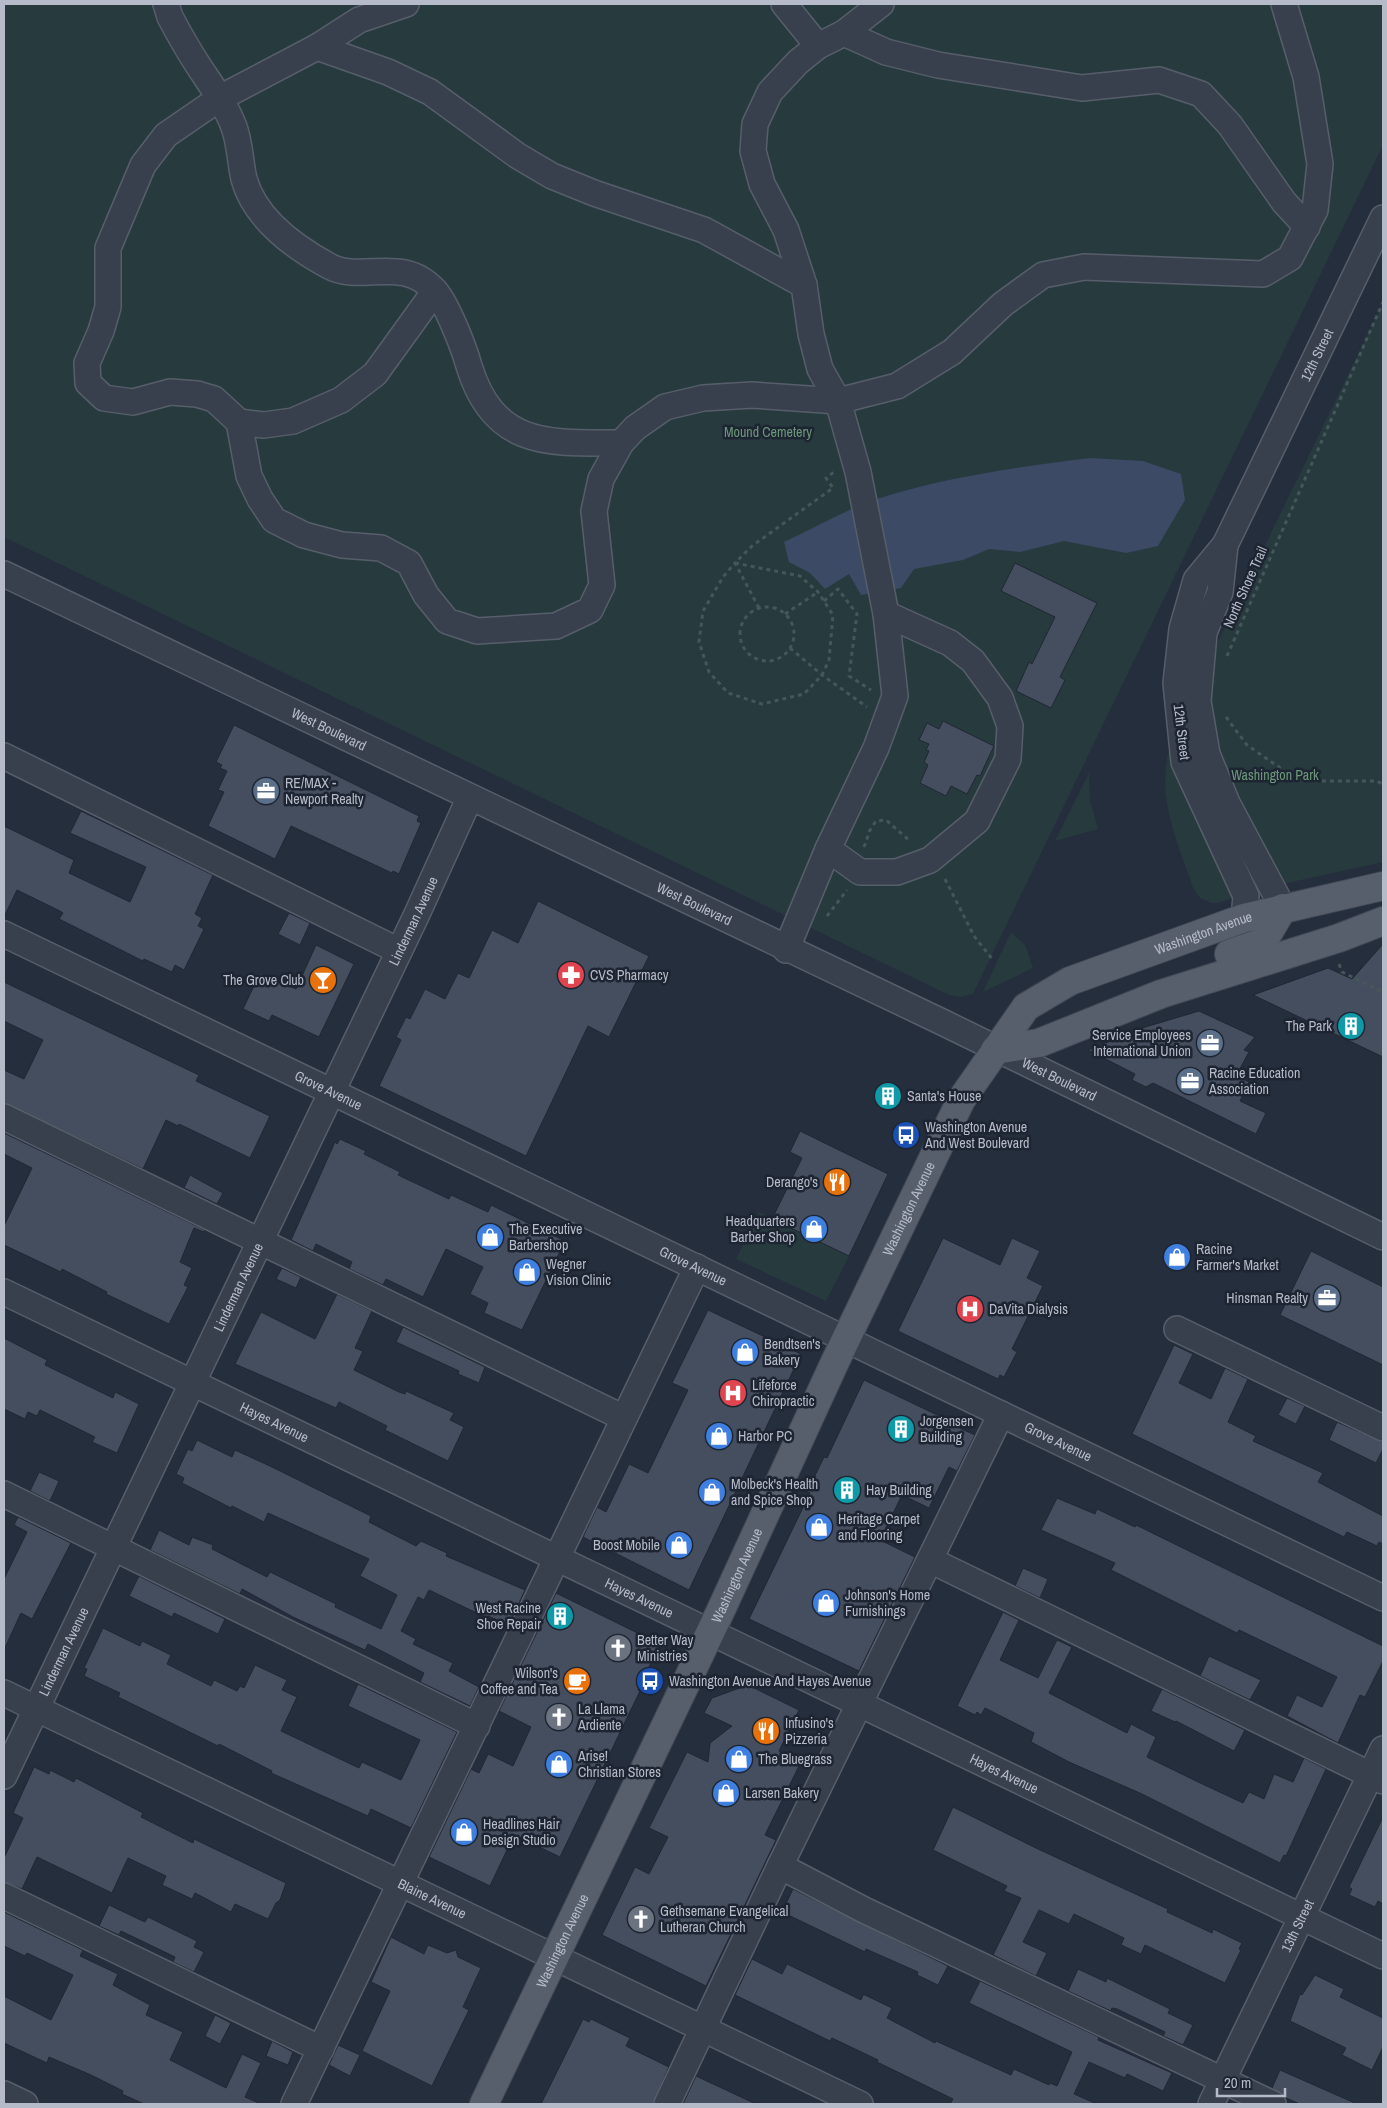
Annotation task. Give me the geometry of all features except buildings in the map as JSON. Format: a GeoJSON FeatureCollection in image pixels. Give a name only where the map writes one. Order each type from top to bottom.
{"type":"FeatureCollection","features":[{"type":"Feature","properties":{"kind":"main road","name":"Washington Avenue"},"geometry":{"type":"LineString","coordinates":[[484,2104],[710,1632],[846,1339],[961,1100],[1026,1007],[1070,981],[1244,918],[1383,886]]}},
{"type":"Feature","properties":{"kind":"main road"},"geometry":{"type":"LineString","coordinates":[[1161,994],[1217,959],[1263,942],[1283,908]]}},
{"type":"Feature","properties":{"kind":"main road"},"geometry":{"type":"LineString","coordinates":[[995,1050],[1039,1043],[1161,994],[1339,938],[1383,921]]}},
{"type":"Feature","properties":{"kind":"street"},"geometry":{"type":"LineString","coordinates":[[166,4],[170,17],[220,98],[235,129],[245,181],[257,210],[284,236],[330,267],[353,273],[385,270],[406,273],[435,291],[463,344],[474,382],[494,412],[511,429],[534,439],[576,443],[621,443]]}},
{"type":"Feature","properties":{"kind":"street"},"geometry":{"type":"LineString","coordinates":[[406,4],[359,20],[317,47],[220,98],[166,135],[143,165],[108,248],[108,307],[88,363],[88,384],[104,398],[133,402],[170,392],[197,394],[214,399],[239,422],[264,425],[293,421],[341,400],[375,374],[435,291]]}},
{"type":"Feature","properties":{"kind":"street"},"geometry":{"type":"LineString","coordinates":[[784,4],[818,46]]}},
{"type":"Feature","properties":{"kind":"street"},"geometry":{"type":"LineString","coordinates":[[786,950],[828,849],[876,748],[895,696],[884,603],[863,495],[838,401],[820,369],[811,334],[804,285],[786,230],[762,184],[753,151],[755,124],[770,92],[798,62],[818,46],[844,33],[881,4]]}},
{"type":"Feature","properties":{"kind":"street"},"geometry":{"type":"LineString","coordinates":[[239,422],[250,476],[260,499],[274,520],[304,535],[342,545],[381,548],[409,563],[426,595],[447,620],[477,630],[556,626],[590,610],[602,584],[594,511],[601,479],[621,443],[634,428],[665,407],[703,398],[752,395],[838,401],[898,386],[952,352],[1003,304],[1043,275],[1084,267],[1263,274],[1290,258],[1315,210],[1320,164],[1306,77],[1284,4]]}},
{"type":"Feature","properties":{"kind":"street"},"geometry":{"type":"LineString","coordinates":[[844,33],[886,52],[938,65],[1082,88],[1159,80],[1201,94],[1230,125],[1284,202],[1307,227]]}},
{"type":"Feature","properties":{"kind":"street"},"geometry":{"type":"LineString","coordinates":[[317,47],[388,72],[430,92],[518,156],[552,176],[594,193],[704,230],[804,285]]}},
{"type":"Feature","properties":{"kind":"street","name":"12th Street"},"geometry":{"type":"LineString","coordinates":[[1244,918],[1246,896],[1184,762],[1176,683],[1182,629],[1196,580],[1225,545],[1383,218]]}},
{"type":"Feature","properties":{"kind":"street","name":"12th Street"},"geometry":{"type":"LineString","coordinates":[[1225,545],[1220,592],[1204,633],[1198,701],[1207,754],[1227,803],[1283,908]]}},
{"type":"Feature","properties":{"kind":"street","name":"West Boulevard"},"geometry":{"type":"LineString","coordinates":[[4,574],[786,950],[942,1022],[995,1050],[1383,1237]]}},
{"type":"Feature","properties":{"kind":"street"},"geometry":{"type":"LineString","coordinates":[[828,849],[860,872],[897,872],[930,860],[977,821],[1008,759],[1010,726],[1000,698],[973,661],[950,643],[884,603]]}},
{"type":"Feature","properties":{"kind":"street"},"geometry":{"type":"LineString","coordinates":[[4,756],[399,951]]}},
{"type":"Feature","properties":{"kind":"street","name":"Linderman Avenue"},"geometry":{"type":"LineString","coordinates":[[4,1776],[399,951],[470,797]]}},
{"type":"Feature","properties":{"kind":"street","name":"Grove Avenue"},"geometry":{"type":"LineString","coordinates":[[4,934],[332,1090],[1383,1598]]}},
{"type":"Feature","properties":{"kind":"street"},"geometry":{"type":"LineString","coordinates":[[4,1117],[624,1418]]}},
{"type":"Feature","properties":{"kind":"street"},"geometry":{"type":"LineString","coordinates":[[294,2104],[402,1884],[697,1266]]}},
{"type":"Feature","properties":{"kind":"street","name":"Hayes Avenue"},"geometry":{"type":"LineString","coordinates":[[4,1292],[1383,1956]]}},
{"type":"Feature","properties":{"kind":"street"},"geometry":{"type":"LineString","coordinates":[[1177,1329],[1383,1428]]}},
{"type":"Feature","properties":{"kind":"street"},"geometry":{"type":"LineString","coordinates":[[668,2104],[780,1866],[1001,1414]]}},
{"type":"Feature","properties":{"kind":"street"},"geometry":{"type":"LineString","coordinates":[[4,1494],[114,1546],[477,1726]]}},
{"type":"Feature","properties":{"kind":"street"},"geometry":{"type":"LineString","coordinates":[[930,1560],[1377,1778]]}},
{"type":"Feature","properties":{"kind":"street","name":"Blaine Avenue"},"geometry":{"type":"LineString","coordinates":[[4,1693],[860,2104]]}},
{"type":"Feature","properties":{"kind":"street","name":"13th Street"},"geometry":{"type":"LineString","coordinates":[[1210,2104],[1303,1917],[1377,1778],[1383,1749]]}},
{"type":"Feature","properties":{"kind":"street"},"geometry":{"type":"LineString","coordinates":[[780,1866],[864,1910],[1273,2104]]}},
{"type":"Feature","properties":{"kind":"street"},"geometry":{"type":"LineString","coordinates":[[4,1896],[321,2049]]}},
{"type":"Feature","properties":{"kind":"street"},"geometry":{"type":"LineString","coordinates":[[4,2094],[25,2104]]}},
{"type":"Feature","properties":{"kind":"path","name":"North Shore Trail"},"geometry":{"type":"LineString","coordinates":[[1225,661],[1383,302]]}},
{"type":"Feature","properties":{"kind":"path"},"geometry":{"type":"LineString","coordinates":[[735,563],[800,576],[818,592],[833,615],[829,660],[822,675],[804,694],[762,704],[728,693],[709,672],[699,642],[703,611],[723,577],[735,563],[752,546],[833,488],[826,478],[838,469]]}},
{"type":"Feature","properties":{"kind":"path"},"geometry":{"type":"LineString","coordinates":[[735,563],[759,608]]}},
{"type":"Feature","properties":{"kind":"path"},"geometry":{"type":"LineString","coordinates":[[824,601],[838,588],[858,614],[849,676],[877,694]]}},
{"type":"Feature","properties":{"kind":"path"},"geometry":{"type":"LineString","coordinates":[[785,614],[818,592]]}},
{"type":"Feature","properties":{"kind":"path"},"geometry":{"type":"LineString","coordinates":[[759,608],[777,609],[785,614],[793,630],[790,648],[776,659],[766,661],[751,656],[745,650],[740,635],[741,627],[751,613],[759,608]]}},
{"type":"Feature","properties":{"kind":"path"},"geometry":{"type":"LineString","coordinates":[[790,648],[822,675],[870,710],[874,702]]}},
{"type":"Feature","properties":{"kind":"path"},"geometry":{"type":"LineString","coordinates":[[1222,712],[1248,745],[1286,772],[1309,781],[1376,782],[1383,784]]}},
{"type":"Feature","properties":{"kind":"path"},"geometry":{"type":"LineString","coordinates":[[1339,938],[1338,960],[1342,972],[1383,992]]}},
{"type":"Feature","properties":{"kind":"green space","name":"Mound Cemetery"},"geometry":{"type":"Polygon","coordinates":[[[4,4],[1383,4],[1383,145],[973,994],[961,997],[949,995],[4,537],[4,4]]]}},
{"type":"Feature","properties":{"kind":"green space","name":"Washington Park"},"geometry":{"type":"Polygon","coordinates":[[[1383,303],[1383,862],[1264,888],[1218,903],[1211,903],[1200,898],[1193,888],[1173,828],[1166,798],[1165,783],[1169,749],[1179,722],[1383,303]]]}},
{"type":"Feature","properties":{"kind":"green space"},"geometry":{"type":"Polygon","coordinates":[[[1089,773],[1090,800],[1098,829],[1055,841],[1089,773]]]}},
{"type":"Feature","properties":{"kind":"green space"},"geometry":{"type":"Polygon","coordinates":[[[1011,932],[1025,945],[1033,968],[983,992],[1011,932]]]}},
{"type":"Feature","properties":{"kind":"green space"},"geometry":{"type":"Polygon","coordinates":[[[759,1212],[849,1256],[826,1301],[736,1259],[759,1212]]]}},
{"type":"Feature","properties":{"kind":"water"},"geometry":{"type":"Polygon","coordinates":[[[1090,458],[1143,461],[1181,474],[1185,500],[1158,546],[1126,553],[1064,541],[1020,552],[989,549],[963,560],[914,569],[901,588],[861,595],[849,574],[825,589],[810,573],[789,562],[784,542],[865,503],[903,491],[956,479],[1009,469],[1090,458]]]}},
{"type":"Feature","properties":{"kind":"place","name":"RE/MAX - Newport Realty"},"geometry":{"type":"Point","coordinates":[266,791]}},
{"type":"Feature","properties":{"kind":"place","name":"CVS Pharmacy"},"geometry":{"type":"Point","coordinates":[571,975]}},
{"type":"Feature","properties":{"kind":"place","name":"The Grove Club"},"geometry":{"type":"Point","coordinates":[323,980]}},
{"type":"Feature","properties":{"kind":"place","name":"The Park"},"geometry":{"type":"Point","coordinates":[1351,1026]}},
{"type":"Feature","properties":{"kind":"place","name":"Service Employees International Union"},"geometry":{"type":"Point","coordinates":[1210,1043]}},
{"type":"Feature","properties":{"kind":"place","name":"Racine Education Association"},"geometry":{"type":"Point","coordinates":[1190,1081]}},
{"type":"Feature","properties":{"kind":"place","name":"Santa's House"},"geometry":{"type":"Point","coordinates":[888,1096]}},
{"type":"Feature","properties":{"kind":"place","name":"Washington Avenue And West Boulevard"},"geometry":{"type":"Point","coordinates":[906,1135]}},
{"type":"Feature","properties":{"kind":"place","name":"Derango's"},"geometry":{"type":"Point","coordinates":[837,1182]}},
{"type":"Feature","properties":{"kind":"place","name":"Headquarters Barber Shop"},"geometry":{"type":"Point","coordinates":[814,1229]}},
{"type":"Feature","properties":{"kind":"place","name":"The Executive Barbershop"},"geometry":{"type":"Point","coordinates":[490,1237]}},
{"type":"Feature","properties":{"kind":"place","name":"Racine Farmer's Market"},"geometry":{"type":"Point","coordinates":[1177,1257]}},
{"type":"Feature","properties":{"kind":"place","name":"Wegner Vision Clinic"},"geometry":{"type":"Point","coordinates":[527,1272]}},
{"type":"Feature","properties":{"kind":"place","name":"Hinsman Realty"},"geometry":{"type":"Point","coordinates":[1327,1298]}},
{"type":"Feature","properties":{"kind":"place","name":"DaVita Dialysis"},"geometry":{"type":"Point","coordinates":[970,1309]}},
{"type":"Feature","properties":{"kind":"place","name":"Bendtsen's Bakery"},"geometry":{"type":"Point","coordinates":[745,1352]}},
{"type":"Feature","properties":{"kind":"place","name":"Lifeforce Chiropractic"},"geometry":{"type":"Point","coordinates":[733,1393]}},
{"type":"Feature","properties":{"kind":"place","name":"Jorgensen Building"},"geometry":{"type":"Point","coordinates":[901,1429]}},
{"type":"Feature","properties":{"kind":"place","name":"Harbor PC"},"geometry":{"type":"Point","coordinates":[719,1436]}},
{"type":"Feature","properties":{"kind":"place","name":"Hay Building"},"geometry":{"type":"Point","coordinates":[847,1490]}},
{"type":"Feature","properties":{"kind":"place","name":"Molbeck's Health and Spice Shop"},"geometry":{"type":"Point","coordinates":[712,1492]}},
{"type":"Feature","properties":{"kind":"place","name":"Heritage Carpet and Flooring"},"geometry":{"type":"Point","coordinates":[819,1527]}},
{"type":"Feature","properties":{"kind":"place","name":"Boost Mobile"},"geometry":{"type":"Point","coordinates":[679,1545]}},
{"type":"Feature","properties":{"kind":"place","name":"Johnson's Home Furnishings"},"geometry":{"type":"Point","coordinates":[826,1603]}},
{"type":"Feature","properties":{"kind":"place","name":"West Racine Shoe Repair"},"geometry":{"type":"Point","coordinates":[560,1616]}},
{"type":"Feature","properties":{"kind":"place","name":"Better Way Ministries"},"geometry":{"type":"Point","coordinates":[618,1648]}},
{"type":"Feature","properties":{"kind":"place","name":"Wilson's Coffee and Tea"},"geometry":{"type":"Point","coordinates":[577,1681]}},
{"type":"Feature","properties":{"kind":"place","name":"Washington Avenue And Hayes Avenue"},"geometry":{"type":"Point","coordinates":[650,1681]}},
{"type":"Feature","properties":{"kind":"place","name":"La Llama Ardiente"},"geometry":{"type":"Point","coordinates":[559,1717]}},
{"type":"Feature","properties":{"kind":"place","name":"Infusino's Pizzeria"},"geometry":{"type":"Point","coordinates":[766,1731]}},
{"type":"Feature","properties":{"kind":"place","name":"The Bluegrass"},"geometry":{"type":"Point","coordinates":[739,1759]}},
{"type":"Feature","properties":{"kind":"place","name":"Arise! Christian Stores"},"geometry":{"type":"Point","coordinates":[559,1764]}},
{"type":"Feature","properties":{"kind":"place","name":"Larsen Bakery"},"geometry":{"type":"Point","coordinates":[726,1793]}},
{"type":"Feature","properties":{"kind":"place","name":"Headlines Hair Design Studio"},"geometry":{"type":"Point","coordinates":[464,1832]}},
{"type":"Feature","properties":{"kind":"place","name":"Gethsemane Evangelical Lutheran Church"},"geometry":{"type":"Point","coordinates":[641,1919]}}]}
